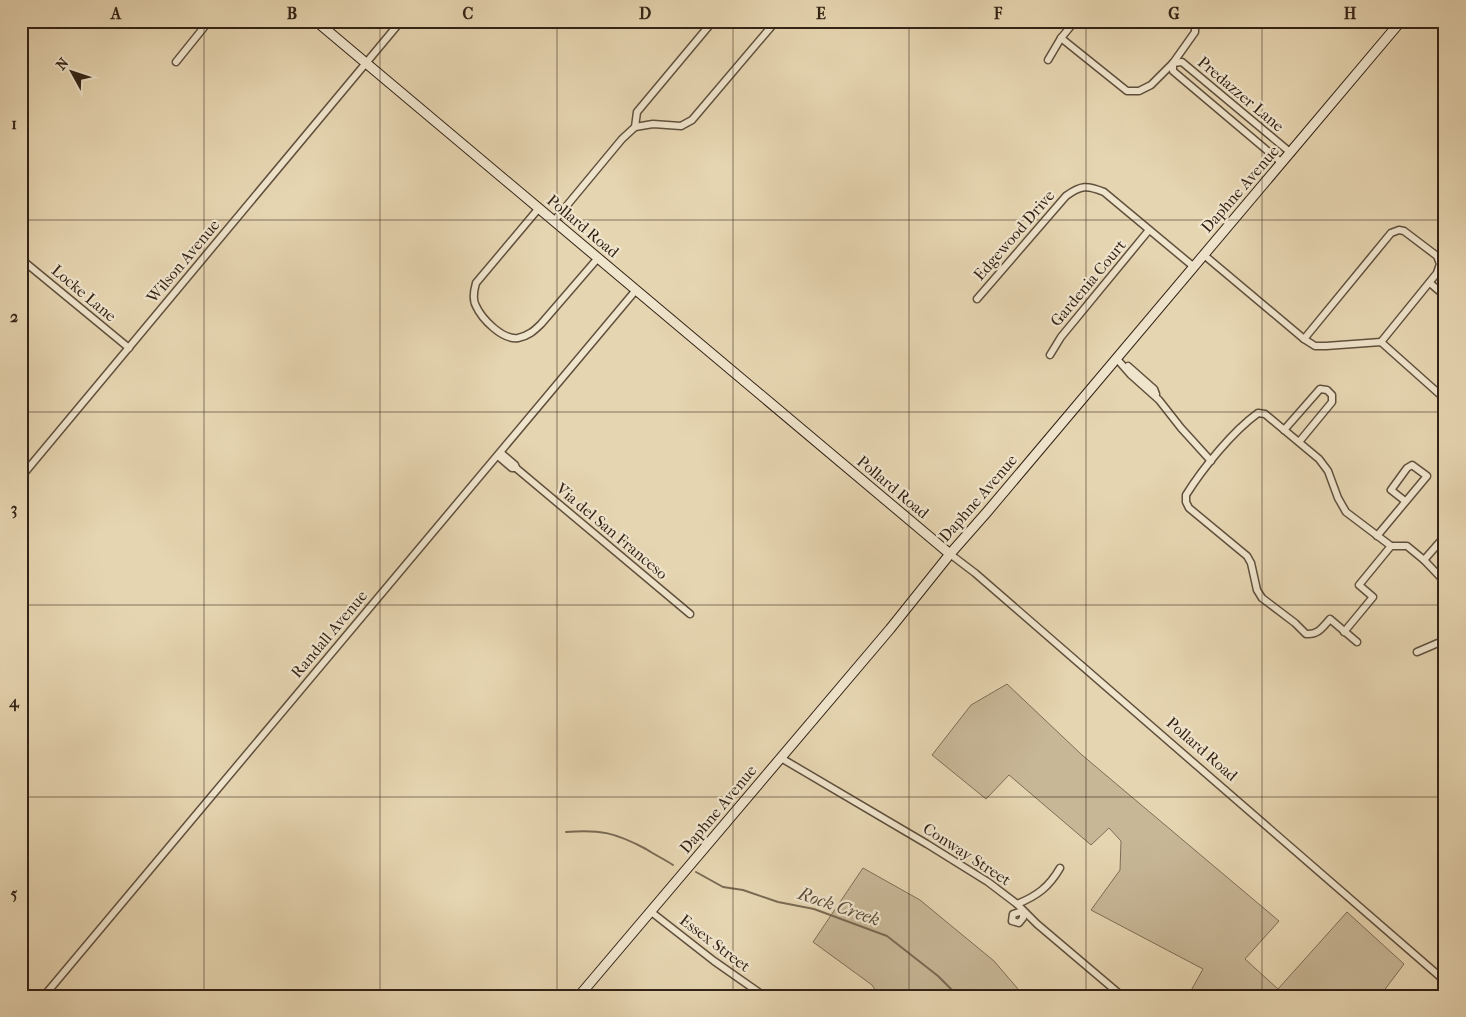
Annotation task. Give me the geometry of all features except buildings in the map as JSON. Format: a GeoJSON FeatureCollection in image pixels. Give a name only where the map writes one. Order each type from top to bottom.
{"type":"FeatureCollection","features":[{"type":"Feature","properties":{"kind":"street"},"geometry":{"type":"LineString","coordinates":[[176,62],[209,21]]}},
{"type":"Feature","properties":{"kind":"street","name":"Pollard Road"},"geometry":{"type":"LineString","coordinates":[[316,21],[974,573],[1196,763],[1445,981]]}},
{"type":"Feature","properties":{"kind":"street","name":"Wilson Avenue"},"geometry":{"type":"LineString","coordinates":[[21,477],[401,21]]}},
{"type":"Feature","properties":{"kind":"street"},"geometry":{"type":"LineString","coordinates":[[635,127],[638,112],[713,21]]}},
{"type":"Feature","properties":{"kind":"street"},"geometry":{"type":"LineString","coordinates":[[554,221],[622,139],[635,127],[653,124],[681,126],[692,120],[776,21]]}},
{"type":"Feature","properties":{"kind":"street"},"geometry":{"type":"LineString","coordinates":[[1048,60],[1075,21]]}},
{"type":"Feature","properties":{"kind":"street"},"geometry":{"type":"LineString","coordinates":[[1062,38],[1127,90],[1139,91],[1151,85],[1173,63],[1195,32],[1195,21]]}},
{"type":"Feature","properties":{"kind":"street","name":"Daphne Avenue"},"geometry":{"type":"LineString","coordinates":[[579,996],[1401,21]]}},
{"type":"Feature","properties":{"kind":"street","name":"Predazzer Lane"},"geometry":{"type":"LineString","coordinates":[[1282,163],[1173,71],[1173,63],[1182,62],[1291,153]]}},
{"type":"Feature","properties":{"kind":"street"},"geometry":{"type":"LineString","coordinates":[[1235,124],[1243,114]]}},
{"type":"Feature","properties":{"kind":"street","name":"Edgewood Drive"},"geometry":{"type":"LineString","coordinates":[[977,300],[1066,196],[1077,188],[1090,186],[1104,192],[1194,267]]}},
{"type":"Feature","properties":{"kind":"street"},"geometry":{"type":"LineString","coordinates":[[539,208],[476,283],[474,304],[494,327],[506,336],[516,338],[532,333],[542,324],[598,258]]}},
{"type":"Feature","properties":{"kind":"street","name":"Gardenia Court"},"geometry":{"type":"LineString","coordinates":[[1050,355],[1061,337],[1150,230]]}},
{"type":"Feature","properties":{"kind":"street"},"geometry":{"type":"LineString","coordinates":[[1304,338],[1391,233],[1398,230],[1404,231],[1437,256],[1440,264],[1438,273],[1382,342]]}},
{"type":"Feature","properties":{"kind":"street"},"geometry":{"type":"LineString","coordinates":[[1204,256],[1315,346],[1382,342],[1445,399]]}},
{"type":"Feature","properties":{"kind":"street","name":"Locke Lane"},"geometry":{"type":"LineString","coordinates":[[21,259],[129,348]]}},
{"type":"Feature","properties":{"kind":"street"},"geometry":{"type":"LineString","coordinates":[[1430,283],[1445,296]]}},
{"type":"Feature","properties":{"kind":"street","name":"Randall Avenue"},"geometry":{"type":"LineString","coordinates":[[44,996],[636,290]]}},
{"type":"Feature","properties":{"kind":"street"},"geometry":{"type":"LineString","coordinates":[[1117,359],[1131,375],[1159,400],[1211,461]]}},
{"type":"Feature","properties":{"kind":"street"},"geometry":{"type":"LineString","coordinates":[[1284,430],[1320,390],[1326,390],[1332,395],[1332,402],[1299,442]]}},
{"type":"Feature","properties":{"kind":"street"},"geometry":{"type":"LineString","coordinates":[[1357,642],[1330,619],[1319,632],[1306,634],[1295,623],[1262,598],[1257,590],[1251,562],[1189,508],[1186,502],[1186,495],[1211,461],[1248,420],[1258,413],[1266,414],[1319,460],[1328,471],[1338,498],[1346,512],[1391,546],[1407,546],[1424,560],[1445,582]]}},
{"type":"Feature","properties":{"kind":"street","name":"Via del San Franceso"},"geometry":{"type":"LineString","coordinates":[[499,454],[512,468],[516,468],[690,614]]}},
{"type":"Feature","properties":{"kind":"street"},"geometry":{"type":"LineString","coordinates":[[1376,536],[1427,476],[1412,465],[1407,468],[1391,490],[1405,501]]}},
{"type":"Feature","properties":{"kind":"street"},"geometry":{"type":"LineString","coordinates":[[1424,560],[1445,536]]}},
{"type":"Feature","properties":{"kind":"street"},"geometry":{"type":"LineString","coordinates":[[1344,632],[1373,597],[1359,585],[1391,546]]}},
{"type":"Feature","properties":{"kind":"street"},"geometry":{"type":"LineString","coordinates":[[1439,575],[1445,568]]}},
{"type":"Feature","properties":{"kind":"street"},"geometry":{"type":"LineString","coordinates":[[1417,652],[1445,640]]}},
{"type":"Feature","properties":{"kind":"street","name":"Conway Street"},"geometry":{"type":"LineString","coordinates":[[781,758],[988,882],[1018,904],[1023,911],[1122,996]]}},
{"type":"Feature","properties":{"kind":"street"},"geometry":{"type":"LineString","coordinates":[[1018,904],[1034,897],[1044,889],[1053,880],[1060,868]]}},
{"type":"Feature","properties":{"kind":"street","name":"Essex Street"},"geometry":{"type":"LineString","coordinates":[[650,911],[714,961],[764,996]]}},
{"type":"Feature","properties":{"kind":"shaded area"},"geometry":{"type":"Polygon","coordinates":[[[1007,684],[1082,755],[1279,921],[1245,959],[1278,989],[1347,912],[1404,964],[1380,996],[1188,996],[1203,969],[1091,910],[1120,870],[1121,841],[1109,828],[1091,845],[1009,775],[986,799],[932,755],[971,705],[1007,684]]]}},
{"type":"Feature","properties":{"kind":"shaded area"},"geometry":{"type":"Polygon","coordinates":[[[863,868],[920,900],[994,961],[1024,996],[879,996],[872,985],[813,942],[863,868]]]}},
{"type":"Feature","properties":{"kind":"waterway","name":"Rock Creek"},"geometry":{"type":"LineString","coordinates":[[566,832],[589,831],[608,833],[626,839],[673,865]]}},
{"type":"Feature","properties":{"kind":"waterway","name":"Rock Creek"},"geometry":{"type":"LineString","coordinates":[[696,872],[723,887],[743,890],[778,902],[814,909],[887,936],[938,976],[958,996]]}}]}
